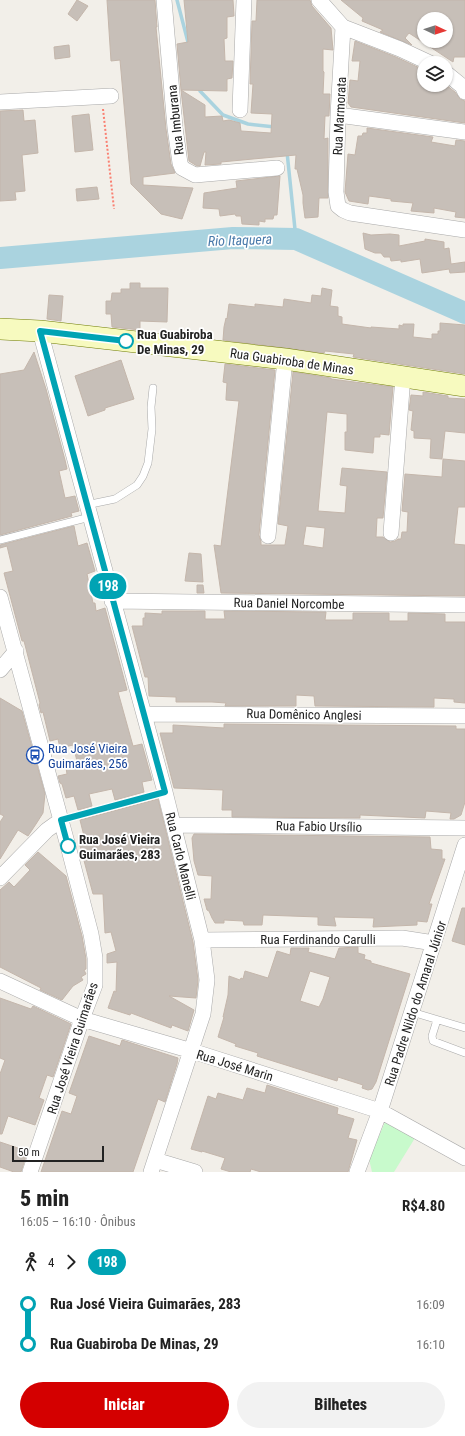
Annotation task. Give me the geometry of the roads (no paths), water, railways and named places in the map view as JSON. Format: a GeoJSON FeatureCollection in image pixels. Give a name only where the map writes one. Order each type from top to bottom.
{"type":"FeatureCollection","features":[{"type":"Feature","properties":{"kind":"street","name":"Rua Imburana"},"geometry":{"type":"LineString","coordinates":[[164,0],[175,128],[182,168],[195,175],[277,168]]}},
{"type":"Feature","properties":{"kind":"street"},"geometry":{"type":"LineString","coordinates":[[240,110],[244,0]]}},
{"type":"Feature","properties":{"kind":"street"},"geometry":{"type":"LineString","coordinates":[[319,0],[343,27],[417,57]]}},
{"type":"Feature","properties":{"kind":"street","name":"Rua Marmorata"},"geometry":{"type":"LineString","coordinates":[[343,27],[338,115],[336,192],[338,206],[350,213],[465,230]]}},
{"type":"Feature","properties":{"kind":"street"},"geometry":{"type":"LineString","coordinates":[[455,77],[465,92]]}},
{"type":"Feature","properties":{"kind":"street"},"geometry":{"type":"LineString","coordinates":[[0,102],[107,96]]}},
{"type":"Feature","properties":{"kind":"street"},"geometry":{"type":"LineString","coordinates":[[338,115],[465,132]]}},
{"type":"Feature","properties":{"kind":"street","name":"Rua Guabiroba de Minas"},"geometry":{"type":"LineString","coordinates":[[0,329],[40,331],[285,359],[465,386]]}},
{"type":"Feature","properties":{"kind":"street","name":"Rua Carlo Manelli"},"geometry":{"type":"LineString","coordinates":[[40,331],[174,825],[202,940],[207,980],[203,1014],[153,1166]]}},
{"type":"Feature","properties":{"kind":"street"},"geometry":{"type":"LineString","coordinates":[[268,536],[285,359]]}},
{"type":"Feature","properties":{"kind":"street"},"geometry":{"type":"LineString","coordinates":[[391,533],[403,376]]}},
{"type":"Feature","properties":{"kind":"street","name":"Rua José Vieira Guimarães"},"geometry":{"type":"LineString","coordinates":[[0,598],[16,651],[91,934],[96,958],[95,985],[30,1172]]}},
{"type":"Feature","properties":{"kind":"street","name":"Rua Daniel Norcombe"},"geometry":{"type":"LineString","coordinates":[[112,601],[465,605]]}},
{"type":"Feature","properties":{"kind":"street"},"geometry":{"type":"LineString","coordinates":[[0,670],[16,651]]}},
{"type":"Feature","properties":{"kind":"street","name":"Rua Domênico Anglesi"},"geometry":{"type":"LineString","coordinates":[[144,714],[465,716]]}},
{"type":"Feature","properties":{"kind":"street"},"geometry":{"type":"LineString","coordinates":[[0,878],[47,830],[61,820]]}},
{"type":"Feature","properties":{"kind":"street","name":"Rua Fabio Ursílio"},"geometry":{"type":"LineString","coordinates":[[174,825],[465,828]]}},
{"type":"Feature","properties":{"kind":"street","name":"Rua Padre Nildo do Amaral Júnior"},"geometry":{"type":"LineString","coordinates":[[360,1168],[434,943],[458,888],[465,845]]}},
{"type":"Feature","properties":{"kind":"street","name":"Rua Ferdinando Carulli"},"geometry":{"type":"LineString","coordinates":[[202,940],[402,938],[434,943]]}},
{"type":"Feature","properties":{"kind":"street","name":"Rua José Marin"},"geometry":{"type":"LineString","coordinates":[[0,981],[82,1019],[192,1051],[380,1111],[465,1158]]}},
{"type":"Feature","properties":{"kind":"street"},"geometry":{"type":"LineString","coordinates":[[153,1166],[195,1172]]}},
{"type":"Feature","properties":{"kind":"lane"},"geometry":{"type":"LineString","coordinates":[[0,540],[88,511],[115,499],[136,485],[143,476],[148,463],[152,429],[151,407],[153,388]]}},
{"type":"Feature","properties":{"kind":"lane"},"geometry":{"type":"LineString","coordinates":[[61,820],[165,792]]}},
{"type":"Feature","properties":{"kind":"lane"},"geometry":{"type":"LineString","coordinates":[[412,1012],[465,1028]]}},
{"type":"Feature","properties":{"kind":"lane"},"geometry":{"type":"LineString","coordinates":[[437,1020],[432,1036],[433,1041],[465,1053]]}},
{"type":"Feature","properties":{"kind":"waterway"},"geometry":{"type":"LineString","coordinates":[[177,0],[189,46]]}},
{"type":"Feature","properties":{"kind":"waterway"},"geometry":{"type":"LineString","coordinates":[[199,86],[200,91],[223,115],[248,124],[275,127]]}},
{"type":"Feature","properties":{"kind":"waterway"},"geometry":{"type":"LineString","coordinates":[[287,152],[296,239]]}},
{"type":"Feature","properties":{"kind":"waterway","name":"Rio Itaquera"},"geometry":{"type":"LineString","coordinates":[[0,258],[233,238],[296,239],[465,313]]}},
{"type":"Feature","properties":{"kind":"place","name":"Rua Guabiroba De Minas, 29"},"geometry":{"type":"Point","coordinates":[126,341]}},
{"type":"Feature","properties":{"kind":"place","name":"Rua José Vieira Guimarães, 256"},"geometry":{"type":"Point","coordinates":[35,755]}},
{"type":"Feature","properties":{"kind":"place","name":"Rua José Vieira Guimarães, 283"},"geometry":{"type":"Point","coordinates":[68,846]}}]}
